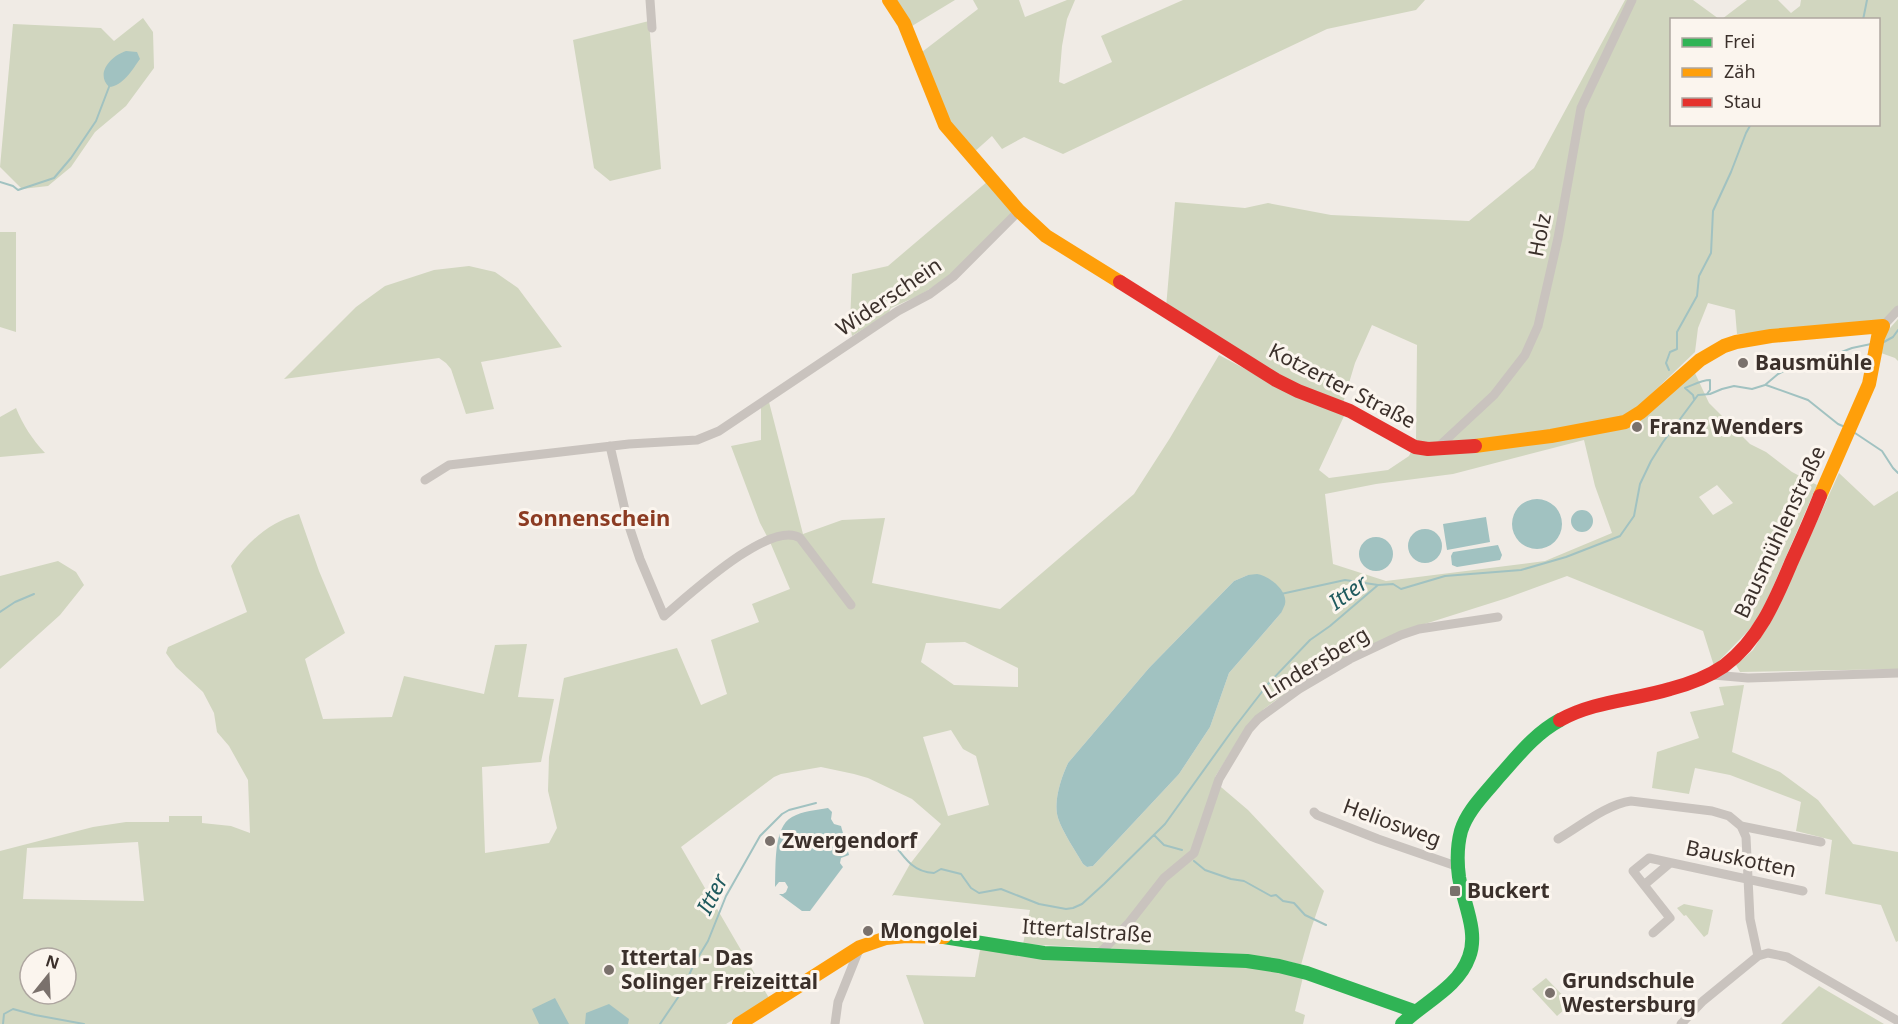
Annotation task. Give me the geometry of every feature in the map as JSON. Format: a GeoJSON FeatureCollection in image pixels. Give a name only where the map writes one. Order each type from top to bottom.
{"type":"FeatureCollection","features":[{"type":"Feature","properties":{"kind":"street"},"geometry":{"type":"LineString","coordinates":[[651,0],[652,28]]}},
{"type":"Feature","properties":{"kind":"street","name":"Kotzerter Straße"},"geometry":{"type":"LineString","coordinates":[[889,0],[904,23],[945,125],[1019,211],[1046,236],[1276,380],[1350,411],[1415,447],[1436,449],[1503,443],[1618,424],[1633,418],[1701,360],[1724,346],[1755,339],[1879,337]]}},
{"type":"Feature","properties":{"kind":"street","name":"Holz"},"geometry":{"type":"LineString","coordinates":[[1436,449],[1494,395],[1525,355],[1538,326],[1558,238],[1581,108],[1632,0]]}},
{"type":"Feature","properties":{"kind":"street","name":"Widerschein"},"geometry":{"type":"LineString","coordinates":[[610,446],[697,440],[719,431],[898,311],[930,294],[953,278],[1019,211]]}},
{"type":"Feature","properties":{"kind":"street"},"geometry":{"type":"LineString","coordinates":[[1879,337],[1898,310]]}},
{"type":"Feature","properties":{"kind":"street","name":"Bausmühlenstraße"},"geometry":{"type":"LineString","coordinates":[[1402,1024],[1414,1011],[1455,983],[1464,971],[1470,957],[1473,938],[1459,867],[1458,845],[1463,826],[1467,817],[1524,748],[1545,728],[1566,716],[1587,708],[1682,687],[1713,675],[1746,647],[1766,619],[1869,384],[1879,337]]}},
{"type":"Feature","properties":{"kind":"street"},"geometry":{"type":"LineString","coordinates":[[425,480],[448,465],[610,446],[628,523],[640,559],[664,616],[737,556],[767,539],[789,534],[800,538],[851,605]]}},
{"type":"Feature","properties":{"kind":"street","name":"Lindersberg"},"geometry":{"type":"LineString","coordinates":[[1099,954],[1128,924],[1164,878],[1194,853],[1219,779],[1249,729],[1258,719],[1299,689],[1350,659],[1401,635],[1419,628],[1498,617]]}},
{"type":"Feature","properties":{"kind":"street"},"geometry":{"type":"LineString","coordinates":[[1713,675],[1748,678],[1898,674]]}},
{"type":"Feature","properties":{"kind":"street"},"geometry":{"type":"LineString","coordinates":[[1558,839],[1622,802],[1631,801],[1712,811],[1729,816],[1741,826],[1746,837],[1750,919],[1758,956]]}},
{"type":"Feature","properties":{"kind":"street","name":"Heliosweg"},"geometry":{"type":"LineString","coordinates":[[1314,812],[1354,830],[1459,867]]}},
{"type":"Feature","properties":{"kind":"street"},"geometry":{"type":"LineString","coordinates":[[1741,826],[1821,842]]}},
{"type":"Feature","properties":{"kind":"street","name":"Bauskotten"},"geometry":{"type":"LineString","coordinates":[[1670,862],[1644,885],[1633,871],[1649,858],[1670,862],[1803,891]]}},
{"type":"Feature","properties":{"kind":"street"},"geometry":{"type":"LineString","coordinates":[[1644,885],[1670,918],[1653,933]]}},
{"type":"Feature","properties":{"kind":"street","name":"Ittertalstraße"},"geometry":{"type":"LineString","coordinates":[[739,1024],[860,947],[886,938],[919,936],[949,937],[1044,953],[1247,961],[1279,966],[1307,974],[1414,1011]]}},
{"type":"Feature","properties":{"kind":"street"},"geometry":{"type":"LineString","coordinates":[[835,1024],[838,1002],[860,947]]}},
{"type":"Feature","properties":{"kind":"street"},"geometry":{"type":"LineString","coordinates":[[1681,1024],[1703,1001],[1758,956],[1768,953],[1787,957],[1898,1021]]}},
{"type":"Feature","properties":{"kind":"green space"},"geometry":{"type":"Polygon","coordinates":[[[895,0],[955,0],[912,26],[895,0]]]}},
{"type":"Feature","properties":{"kind":"green space"},"geometry":{"type":"Polygon","coordinates":[[[973,0],[1019,0],[1025,17],[1067,0],[1075,0],[1067,19],[1062,46],[1059,82],[1064,84],[1112,62],[1101,36],[1183,0],[1425,0],[1416,10],[1327,29],[1063,154],[1024,137],[1002,149],[992,136],[973,153],[950,127],[922,52],[978,9],[973,0]]]}},
{"type":"Feature","properties":{"kind":"green space"},"geometry":{"type":"Polygon","coordinates":[[[1625,0],[1693,0],[1718,18],[1670,18],[1670,126],[1880,126],[1880,18],[1723,18],[1747,0],[1778,0],[1791,13],[1800,6],[1801,0],[1898,0],[1898,306],[1883,322],[1737,334],[1735,310],[1708,303],[1698,328],[1695,352],[1645,400],[1694,371],[1709,403],[1750,444],[1766,452],[1792,472],[1817,485],[1762,612],[1749,630],[1714,666],[1703,631],[1567,576],[1412,628],[1315,678],[1264,709],[1233,748],[1215,777],[1221,787],[1248,810],[1324,891],[1301,965],[1256,956],[1023,944],[1030,910],[892,896],[910,864],[941,824],[912,799],[868,778],[821,767],[774,777],[681,847],[769,998],[726,1024],[0,1024],[0,851],[93,827],[126,822],[169,822],[169,816],[202,816],[202,823],[231,826],[250,833],[248,780],[229,746],[217,732],[214,713],[203,692],[176,667],[166,653],[168,647],[247,612],[231,566],[245,548],[269,527],[299,514],[319,571],[345,633],[305,659],[323,719],[392,717],[404,676],[484,694],[495,645],[527,644],[518,697],[554,699],[541,762],[482,767],[485,853],[549,843],[557,828],[548,791],[549,757],[564,678],[677,648],[701,705],[727,694],[711,640],[759,622],[752,604],[790,589],[760,523],[731,446],[761,440],[761,406],[769,402],[803,534],[842,520],[885,518],[872,583],[1000,609],[1134,494],[1219,355],[1279,387],[1345,414],[1319,470],[1329,478],[1388,470],[1409,456],[1416,442],[1417,345],[1372,325],[1355,363],[1343,403],[1306,389],[1268,369],[1166,308],[1175,202],[1245,208],[1268,203],[1331,215],[1469,221],[1534,168],[1625,0]],[[1584,440],[1453,474],[1376,484],[1325,494],[1333,564],[1386,581],[1545,561],[1612,533],[1595,486],[1584,440]],[[1717,485],[1699,497],[1713,515],[1733,503],[1717,485]],[[1248,575],[1234,581],[1149,668],[1068,763],[1057,798],[1058,818],[1069,841],[1087,867],[1093,866],[1179,774],[1210,727],[1229,673],[1281,613],[1248,575]],[[965,642],[926,643],[921,662],[954,685],[1018,687],[1018,668],[965,642]],[[951,730],[923,737],[948,816],[989,805],[976,756],[963,749],[951,730]],[[138,842],[27,848],[23,899],[144,901],[138,842]]]}},
{"type":"Feature","properties":{"kind":"green space"},"geometry":{"type":"Polygon","coordinates":[[[143,18],[153,32],[154,68],[126,106],[95,132],[71,167],[48,186],[22,189],[0,167],[13,24],[101,28],[114,41],[143,18]]]}},
{"type":"Feature","properties":{"kind":"green space"},"geometry":{"type":"Polygon","coordinates":[[[649,21],[661,169],[610,181],[594,168],[573,40],[649,21]]]}},
{"type":"Feature","properties":{"kind":"green space"},"geometry":{"type":"Polygon","coordinates":[[[988,181],[1013,208],[1010,217],[946,279],[920,295],[891,308],[888,314],[852,336],[850,324],[852,274],[888,266],[988,181]]]}},
{"type":"Feature","properties":{"kind":"green space"},"geometry":{"type":"Polygon","coordinates":[[[0,232],[16,232],[16,332],[0,327],[0,232]]]}},
{"type":"Feature","properties":{"kind":"green space"},"geometry":{"type":"Polygon","coordinates":[[[469,266],[495,272],[518,288],[562,347],[481,362],[494,409],[466,414],[451,369],[439,358],[284,379],[356,307],[385,286],[434,270],[469,266]]]}},
{"type":"Feature","properties":{"kind":"green space"},"geometry":{"type":"Polygon","coordinates":[[[1898,319],[1898,361],[1881,353],[1883,336],[1898,319]]]}},
{"type":"Feature","properties":{"kind":"green space"},"geometry":{"type":"Polygon","coordinates":[[[16,408],[28,432],[45,453],[0,457],[0,417],[16,408]]]}},
{"type":"Feature","properties":{"kind":"green space"},"geometry":{"type":"Polygon","coordinates":[[[1839,473],[1874,506],[1898,491],[1898,669],[1740,672],[1736,665],[1753,650],[1774,616],[1839,473]]]}},
{"type":"Feature","properties":{"kind":"green space"},"geometry":{"type":"Polygon","coordinates":[[[58,561],[76,572],[84,585],[60,615],[0,669],[0,576],[58,561]]]}},
{"type":"Feature","properties":{"kind":"green space"},"geometry":{"type":"Polygon","coordinates":[[[1744,685],[1732,752],[1780,772],[1818,800],[1853,844],[1898,852],[1898,941],[1896,942],[1881,905],[1825,894],[1832,840],[1796,831],[1801,802],[1730,775],[1695,768],[1689,794],[1652,788],[1657,752],[1699,738],[1690,712],[1724,705],[1719,687],[1744,685]]]}},
{"type":"Feature","properties":{"kind":"green space"},"geometry":{"type":"Polygon","coordinates":[[[1684,904],[1713,910],[1708,934],[1704,937],[1686,915],[1684,916],[1677,908],[1684,904]]]}},
{"type":"Feature","properties":{"kind":"green space"},"geometry":{"type":"Polygon","coordinates":[[[980,950],[1257,967],[1303,977],[1295,1011],[1305,1015],[1303,1024],[924,1024],[906,975],[975,977],[980,950]]]}},
{"type":"Feature","properties":{"kind":"green space"},"geometry":{"type":"Polygon","coordinates":[[[1546,978],[1571,1004],[1557,1016],[1532,989],[1546,978]]]}},
{"type":"Feature","properties":{"kind":"green space"},"geometry":{"type":"Polygon","coordinates":[[[1819,986],[1884,1024],[1781,1024],[1819,986]]]}},
{"type":"Feature","properties":{"kind":"water"},"geometry":{"type":"Polygon","coordinates":[[[126,51],[137,52],[140,59],[123,81],[109,87],[105,82],[104,71],[110,61],[126,51]]]}},
{"type":"Feature","properties":{"kind":"water"},"geometry":{"type":"Polygon","coordinates":[[[1532,499],[1542,499],[1555,506],[1562,519],[1562,529],[1555,542],[1542,549],[1532,549],[1523,545],[1516,538],[1512,529],[1512,519],[1516,510],[1523,503],[1532,499]]]}},
{"type":"Feature","properties":{"kind":"water"},"geometry":{"type":"Polygon","coordinates":[[[1582,510],[1590,513],[1593,521],[1590,529],[1582,532],[1574,529],[1571,521],[1574,513],[1582,510]]]}},
{"type":"Feature","properties":{"kind":"water"},"geometry":{"type":"Polygon","coordinates":[[[1486,517],[1490,542],[1447,550],[1443,524],[1486,517]]]}},
{"type":"Feature","properties":{"kind":"water"},"geometry":{"type":"Polygon","coordinates":[[[1425,529],[1437,534],[1442,546],[1437,558],[1425,563],[1413,558],[1408,546],[1413,534],[1425,529]]]}},
{"type":"Feature","properties":{"kind":"water"},"geometry":{"type":"Polygon","coordinates":[[[1376,537],[1388,542],[1393,554],[1388,566],[1376,571],[1364,566],[1359,554],[1364,542],[1376,537]]]}},
{"type":"Feature","properties":{"kind":"water"},"geometry":{"type":"Polygon","coordinates":[[[1498,545],[1502,555],[1500,560],[1457,567],[1452,565],[1453,552],[1498,545]]]}},
{"type":"Feature","properties":{"kind":"water"},"geometry":{"type":"Polygon","coordinates":[[[1257,574],[1272,581],[1281,589],[1285,605],[1281,613],[1229,673],[1210,727],[1179,774],[1093,866],[1087,867],[1083,864],[1058,818],[1056,805],[1058,790],[1068,763],[1149,668],[1234,581],[1257,574]]]}},
{"type":"Feature","properties":{"kind":"water"},"geometry":{"type":"Polygon","coordinates":[[[828,808],[832,812],[831,819],[834,824],[841,826],[849,855],[841,858],[840,863],[843,867],[810,911],[802,911],[779,894],[786,892],[788,887],[785,882],[779,882],[775,887],[776,859],[781,829],[792,817],[828,808]]]}},
{"type":"Feature","properties":{"kind":"water"},"geometry":{"type":"Polygon","coordinates":[[[555,998],[569,1024],[539,1024],[532,1009],[555,998]]]}},
{"type":"Feature","properties":{"kind":"water"},"geometry":{"type":"Polygon","coordinates":[[[609,1004],[629,1019],[628,1024],[585,1024],[586,1013],[609,1004]]]}},
{"type":"Feature","properties":{"kind":"waterway"},"geometry":{"type":"LineString","coordinates":[[1863,18],[1867,0]]}},
{"type":"Feature","properties":{"kind":"waterway"},"geometry":{"type":"LineString","coordinates":[[0,182],[18,190],[54,178],[71,158],[96,121],[109,87]]}},
{"type":"Feature","properties":{"kind":"waterway"},"geometry":{"type":"LineString","coordinates":[[1669,370],[1666,363],[1670,352],[1677,349],[1677,332],[1697,296],[1699,276],[1711,253],[1713,211],[1750,126]]}},
{"type":"Feature","properties":{"kind":"waterway","name":"Itter"},"geometry":{"type":"LineString","coordinates":[[1882,343],[1893,337],[1898,330]]}},
{"type":"Feature","properties":{"kind":"waterway","name":"Itter"},"geometry":{"type":"LineString","coordinates":[[894,844],[906,860],[915,867],[927,872],[934,873],[941,869],[961,874],[971,888],[979,893],[1001,889],[1039,904],[1066,909],[1082,904],[1165,824],[1268,684],[1310,640],[1378,585],[1393,584],[1401,589],[1445,576],[1521,570],[1566,557],[1620,536],[1634,516],[1640,484],[1651,461],[1698,395],[1710,394],[1734,386],[1752,389],[1765,385],[1778,374],[1795,365],[1871,344]]}},
{"type":"Feature","properties":{"kind":"waterway"},"geometry":{"type":"LineString","coordinates":[[1685,388],[1710,380],[1710,390],[1707,394]]}},
{"type":"Feature","properties":{"kind":"waterway"},"geometry":{"type":"LineString","coordinates":[[1766,385],[1808,400],[1845,427]]}},
{"type":"Feature","properties":{"kind":"waterway"},"geometry":{"type":"LineString","coordinates":[[1685,388],[1694,399]]}},
{"type":"Feature","properties":{"kind":"waterway"},"geometry":{"type":"LineString","coordinates":[[1855,433],[1882,451],[1898,473]]}},
{"type":"Feature","properties":{"kind":"waterway"},"geometry":{"type":"LineString","coordinates":[[1281,594],[1345,580],[1378,585]]}},
{"type":"Feature","properties":{"kind":"waterway"},"geometry":{"type":"LineString","coordinates":[[0,612],[15,602],[34,594]]}},
{"type":"Feature","properties":{"kind":"waterway","name":"Itter"},"geometry":{"type":"LineString","coordinates":[[660,1024],[681,993],[694,964],[708,941],[726,896],[760,836],[782,814],[816,803]]}},
{"type":"Feature","properties":{"kind":"waterway"},"geometry":{"type":"LineString","coordinates":[[1154,835],[1164,845],[1182,850]]}},
{"type":"Feature","properties":{"kind":"waterway"},"geometry":{"type":"LineString","coordinates":[[1194,861],[1205,870],[1244,881],[1271,896],[1276,895],[1283,901],[1294,903],[1305,915],[1326,925]]}},
{"type":"Feature","properties":{"kind":"waterway","name":"Itter"},"geometry":{"type":"LineString","coordinates":[[3,1024],[4,1014],[13,1009],[84,1024]]}},
{"type":"Feature","properties":{"kind":"traffic: fast"},"geometry":{"type":"LineString","coordinates":[[1402,1024],[1449,986],[1464,968],[1469,957],[1472,947],[1471,927],[1459,877],[1458,860],[1460,837],[1467,817],[1481,797],[1526,746],[1560,720]]}},
{"type":"Feature","properties":{"kind":"traffic: fast"},"geometry":{"type":"LineString","coordinates":[[944,937],[1044,953],[1247,961],[1279,966],[1307,973],[1414,1011]]}},
{"type":"Feature","properties":{"kind":"traffic: slow"},"geometry":{"type":"LineString","coordinates":[[889,0],[904,23],[945,125],[1019,211],[1046,236],[1120,282]]}},
{"type":"Feature","properties":{"kind":"traffic: slow"},"geometry":{"type":"LineString","coordinates":[[1475,446],[1551,436],[1625,422],[1641,412],[1700,360],[1736,342],[1771,336],[1883,326]]}},
{"type":"Feature","properties":{"kind":"traffic: slow"},"geometry":{"type":"LineString","coordinates":[[1820,496],[1869,384],[1878,337],[1883,326]]}},
{"type":"Feature","properties":{"kind":"traffic: slow"},"geometry":{"type":"LineString","coordinates":[[739,1024],[860,947],[886,938],[944,937]]}},
{"type":"Feature","properties":{"kind":"traffic: jam"},"geometry":{"type":"LineString","coordinates":[[1120,282],[1276,380],[1350,411],[1415,447],[1428,449],[1475,446]]}},
{"type":"Feature","properties":{"kind":"traffic: jam"},"geometry":{"type":"LineString","coordinates":[[1560,720],[1586,709],[1656,693],[1705,677],[1736,656],[1765,619],[1820,496]]}},
{"type":"Feature","properties":{"kind":"place","name":"Bausmühle"},"geometry":{"type":"Point","coordinates":[1743,363]}},
{"type":"Feature","properties":{"kind":"place","name":"Franz Wenders"},"geometry":{"type":"Point","coordinates":[1637,427]}},
{"type":"Feature","properties":{"kind":"place","name":"Zwergendorf"},"geometry":{"type":"Point","coordinates":[770,841]}},
{"type":"Feature","properties":{"kind":"place","name":"Buckert"},"geometry":{"type":"Point","coordinates":[1455,891]}},
{"type":"Feature","properties":{"kind":"place","name":"Mongolei"},"geometry":{"type":"Point","coordinates":[868,931]}},
{"type":"Feature","properties":{"kind":"place","name":"Ittertal - Das Solinger Freizeittal"},"geometry":{"type":"Point","coordinates":[609,970]}},
{"type":"Feature","properties":{"kind":"place","name":"Grundschule Westersburg"},"geometry":{"type":"Point","coordinates":[1550,993]}},
{"type":"Feature","properties":{"kind":"district","name":"Sonnenschein"},"geometry":{"type":"Point","coordinates":[594,518]}}]}
